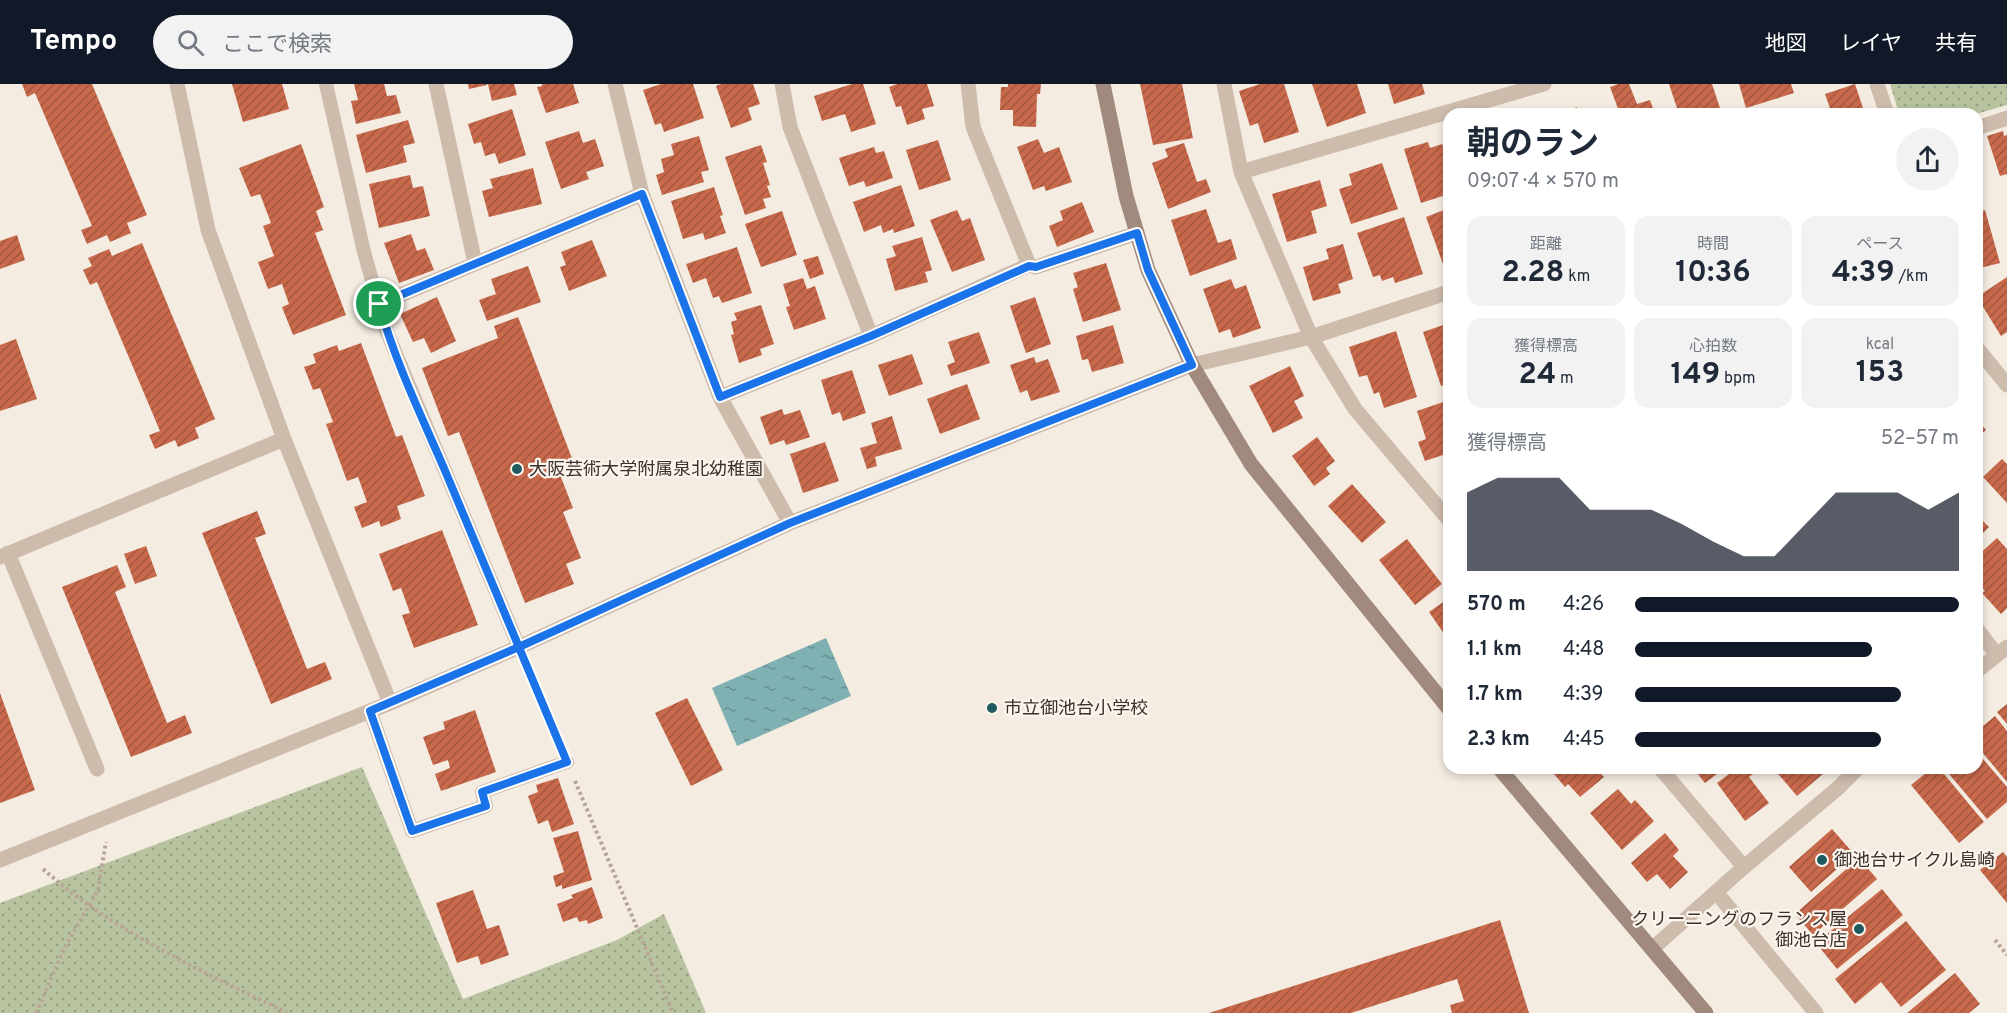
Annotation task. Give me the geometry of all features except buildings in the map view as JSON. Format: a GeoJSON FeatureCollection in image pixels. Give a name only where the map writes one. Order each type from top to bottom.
{"type":"FeatureCollection","features":[{"type":"Feature","properties":{"kind":"street"},"geometry":{"type":"LineString","coordinates":[[177,84],[208,230],[284,439],[390,703]]}},
{"type":"Feature","properties":{"kind":"street"},"geometry":{"type":"LineString","coordinates":[[436,84],[475,263]]}},
{"type":"Feature","properties":{"kind":"street"},"geometry":{"type":"LineString","coordinates":[[615,84],[642,194],[720,397],[790,523]]}},
{"type":"Feature","properties":{"kind":"street"},"geometry":{"type":"LineString","coordinates":[[782,84],[790,127],[871,336]]}},
{"type":"Feature","properties":{"kind":"street"},"geometry":{"type":"LineString","coordinates":[[968,84],[973,127],[1029,266]]}},
{"type":"Feature","properties":{"kind":"street"},"geometry":{"type":"LineString","coordinates":[[1103,84],[1126,196],[1148,270],[1192,365],[1251,464],[1443,702]]}},
{"type":"Feature","properties":{"kind":"street"},"geometry":{"type":"LineString","coordinates":[[1224,84],[1241,172],[1311,337],[1355,409],[1443,513]]}},
{"type":"Feature","properties":{"kind":"street"},"geometry":{"type":"LineString","coordinates":[[1461,108],[1544,84]]}},
{"type":"Feature","properties":{"kind":"street"},"geometry":{"type":"LineString","coordinates":[[1877,84],[1885,108]]}},
{"type":"Feature","properties":{"kind":"street"},"geometry":{"type":"LineString","coordinates":[[1241,172],[1443,113]]}},
{"type":"Feature","properties":{"kind":"street"},"geometry":{"type":"LineString","coordinates":[[1983,126],[2007,118]]}},
{"type":"Feature","properties":{"kind":"street"},"geometry":{"type":"LineString","coordinates":[[379,304],[642,194]]}},
{"type":"Feature","properties":{"kind":"street"},"geometry":{"type":"LineString","coordinates":[[720,397],[871,336],[1029,266],[1036,267],[1137,233]]}},
{"type":"Feature","properties":{"kind":"street"},"geometry":{"type":"LineString","coordinates":[[0,860],[390,703],[519,647],[790,523],[1192,365],[1311,337],[1443,294]]}},
{"type":"Feature","properties":{"kind":"street"},"geometry":{"type":"LineString","coordinates":[[1983,355],[2007,385]]}},
{"type":"Feature","properties":{"kind":"street"},"geometry":{"type":"LineString","coordinates":[[97,769],[4,555],[284,439]]}},
{"type":"Feature","properties":{"kind":"street"},"geometry":{"type":"LineString","coordinates":[[1983,634],[2002,651],[1983,666]]}},
{"type":"Feature","properties":{"kind":"street"},"geometry":{"type":"LineString","coordinates":[[1504,774],[1706,1013]]}},
{"type":"Feature","properties":{"kind":"street"},"geometry":{"type":"LineString","coordinates":[[1665,774],[1744,867]]}},
{"type":"Feature","properties":{"kind":"street"},"geometry":{"type":"LineString","coordinates":[[1652,949],[1852,774]]}},
{"type":"Feature","properties":{"kind":"street"},"geometry":{"type":"LineString","coordinates":[[1716,892],[1816,1013]]}},
{"type":"Feature","properties":{"kind":"lane"},"geometry":{"type":"LineString","coordinates":[[326,84],[364,252],[386,330],[519,647]]}},
{"type":"Feature","properties":{"kind":"lane"},"geometry":{"type":"LineString","coordinates":[[370,711],[412,831],[486,806],[482,792],[567,762]]}},
{"type":"Feature","properties":{"kind":"path"},"geometry":{"type":"LineString","coordinates":[[519,647],[673,1013]]}},
{"type":"Feature","properties":{"kind":"path"},"geometry":{"type":"LineString","coordinates":[[36,1013],[65,946],[98,890],[111,815]]}},
{"type":"Feature","properties":{"kind":"path"},"geometry":{"type":"LineString","coordinates":[[26,849],[44,870],[88,905],[151,945],[287,1013]]}},
{"type":"Feature","properties":{"kind":"path"},"geometry":{"type":"LineString","coordinates":[[1995,940],[2007,955]]}},
{"type":"Feature","properties":{"kind":"green space"},"geometry":{"type":"Polygon","coordinates":[[[1890,84],[2007,84],[2007,105],[1983,112],[1983,108],[1897,108],[1890,84]]]}},
{"type":"Feature","properties":{"kind":"green space"},"geometry":{"type":"Polygon","coordinates":[[[362,767],[463,999],[617,940],[664,914],[706,1013],[0,1013],[0,903],[362,767]]]}},
{"type":"Feature","properties":{"kind":"water"},"geometry":{"type":"Polygon","coordinates":[[[826,638],[851,696],[737,746],[712,688],[826,638]]]}},
{"type":"Feature","properties":{"kind":"place","name":"大阪芸術大学附属泉北幼稚園"},"geometry":{"type":"Point","coordinates":[517,469]}},
{"type":"Feature","properties":{"kind":"place","name":"市立御池台小学校"},"geometry":{"type":"Point","coordinates":[992,708]}},
{"type":"Feature","properties":{"kind":"place","name":"御池台サイクル島崎"},"geometry":{"type":"Point","coordinates":[1822,860]}},
{"type":"Feature","properties":{"kind":"place","name":"クリーニングのフランス屋 御池台店"},"geometry":{"type":"Point","coordinates":[1859,929]}},
{"type":"Feature","properties":{"kind":"route"},"geometry":{"type":"LineString","coordinates":[[379,304],[386,330],[419,410],[453,489],[519,647],[567,762],[482,792],[486,806],[412,831],[370,711],[519,647],[790,523],[1192,365],[1148,270],[1137,233],[1036,267],[1029,266],[871,336],[720,397],[642,194],[379,304]]}}]}
